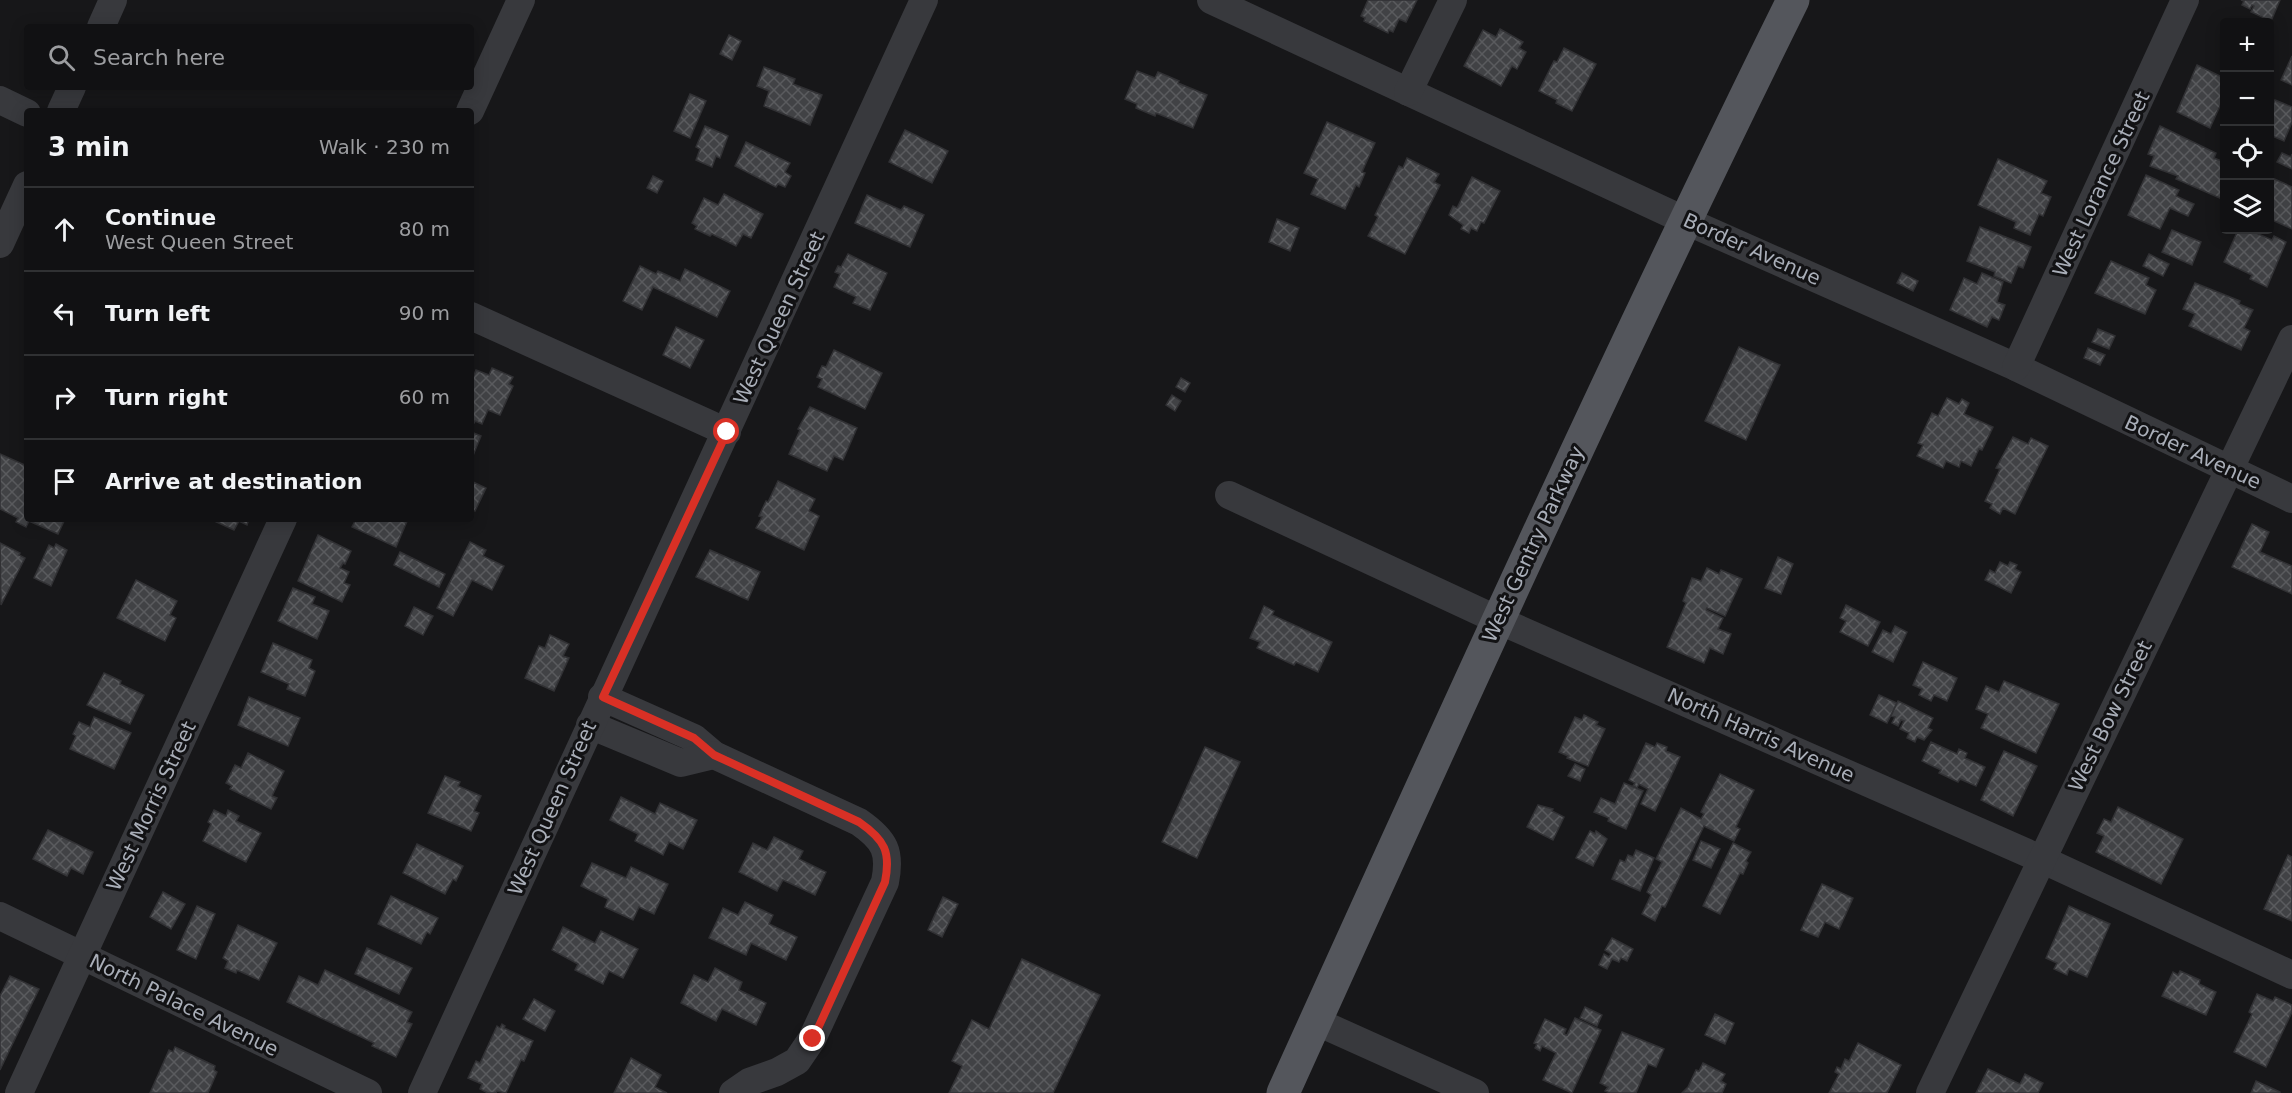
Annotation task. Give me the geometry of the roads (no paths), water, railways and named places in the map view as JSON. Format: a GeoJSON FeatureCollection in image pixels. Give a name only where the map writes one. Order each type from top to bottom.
{"type":"FeatureCollection","features":[{"type":"Feature","properties":{"kind":"main road","name":"West Gentry Parkway"},"geometry":{"type":"LineString","coordinates":[[1283,1093],[1498,620],[1684,220],[1793,0]]}},
{"type":"Feature","properties":{"kind":"street"},"geometry":{"type":"LineString","coordinates":[[101,24],[113,0]]}},
{"type":"Feature","properties":{"kind":"street"},"geometry":{"type":"LineString","coordinates":[[471,108],[521,0]]}},
{"type":"Feature","properties":{"kind":"street","name":"West Queen Street"},"geometry":{"type":"LineString","coordinates":[[422,1093],[924,0]]}},
{"type":"Feature","properties":{"kind":"street"},"geometry":{"type":"LineString","coordinates":[[1408,92],[1453,0]]}},
{"type":"Feature","properties":{"kind":"street","name":"West Lorance Street"},"geometry":{"type":"LineString","coordinates":[[2016,367],[2185,0]]}},
{"type":"Feature","properties":{"kind":"street","name":"Border Avenue"},"geometry":{"type":"LineString","coordinates":[[1229,4],[1408,92],[1684,220],[2016,367],[2292,499]]}},
{"type":"Feature","properties":{"kind":"street"},"geometry":{"type":"LineString","coordinates":[[62,108],[71,90]]}},
{"type":"Feature","properties":{"kind":"street"},"geometry":{"type":"LineString","coordinates":[[0,100],[24,112]]}},
{"type":"Feature","properties":{"kind":"street"},"geometry":{"type":"LineString","coordinates":[[0,244],[24,192]]}},
{"type":"Feature","properties":{"kind":"street"},"geometry":{"type":"LineString","coordinates":[[474,317],[727,432]]}},
{"type":"Feature","properties":{"kind":"street","name":"West Bow Street"},"geometry":{"type":"LineString","coordinates":[[1929,1093],[2292,339]]}},
{"type":"Feature","properties":{"kind":"street","name":"North Harris Avenue"},"geometry":{"type":"LineString","coordinates":[[1230,495],[1498,620],[2041,859],[2292,975]]}},
{"type":"Feature","properties":{"kind":"street","name":"West Morris Street"},"geometry":{"type":"LineString","coordinates":[[19,1093],[282,522]]}},
{"type":"Feature","properties":{"kind":"street"},"geometry":{"type":"LineString","coordinates":[[603,697],[694,738],[714,755],[859,822],[874,832],[885,847],[889,864],[885,882],[813,1039],[797,1061],[777,1072],[749,1082],[733,1093]]}},
{"type":"Feature","properties":{"kind":"street"},"geometry":{"type":"LineString","coordinates":[[590,725],[681,763],[714,755]]}},
{"type":"Feature","properties":{"kind":"street","name":"North Palace Avenue"},"geometry":{"type":"LineString","coordinates":[[0,916],[368,1093]]}},
{"type":"Feature","properties":{"kind":"street"},"geometry":{"type":"LineString","coordinates":[[1316,1021],[1475,1093]]}}]}
